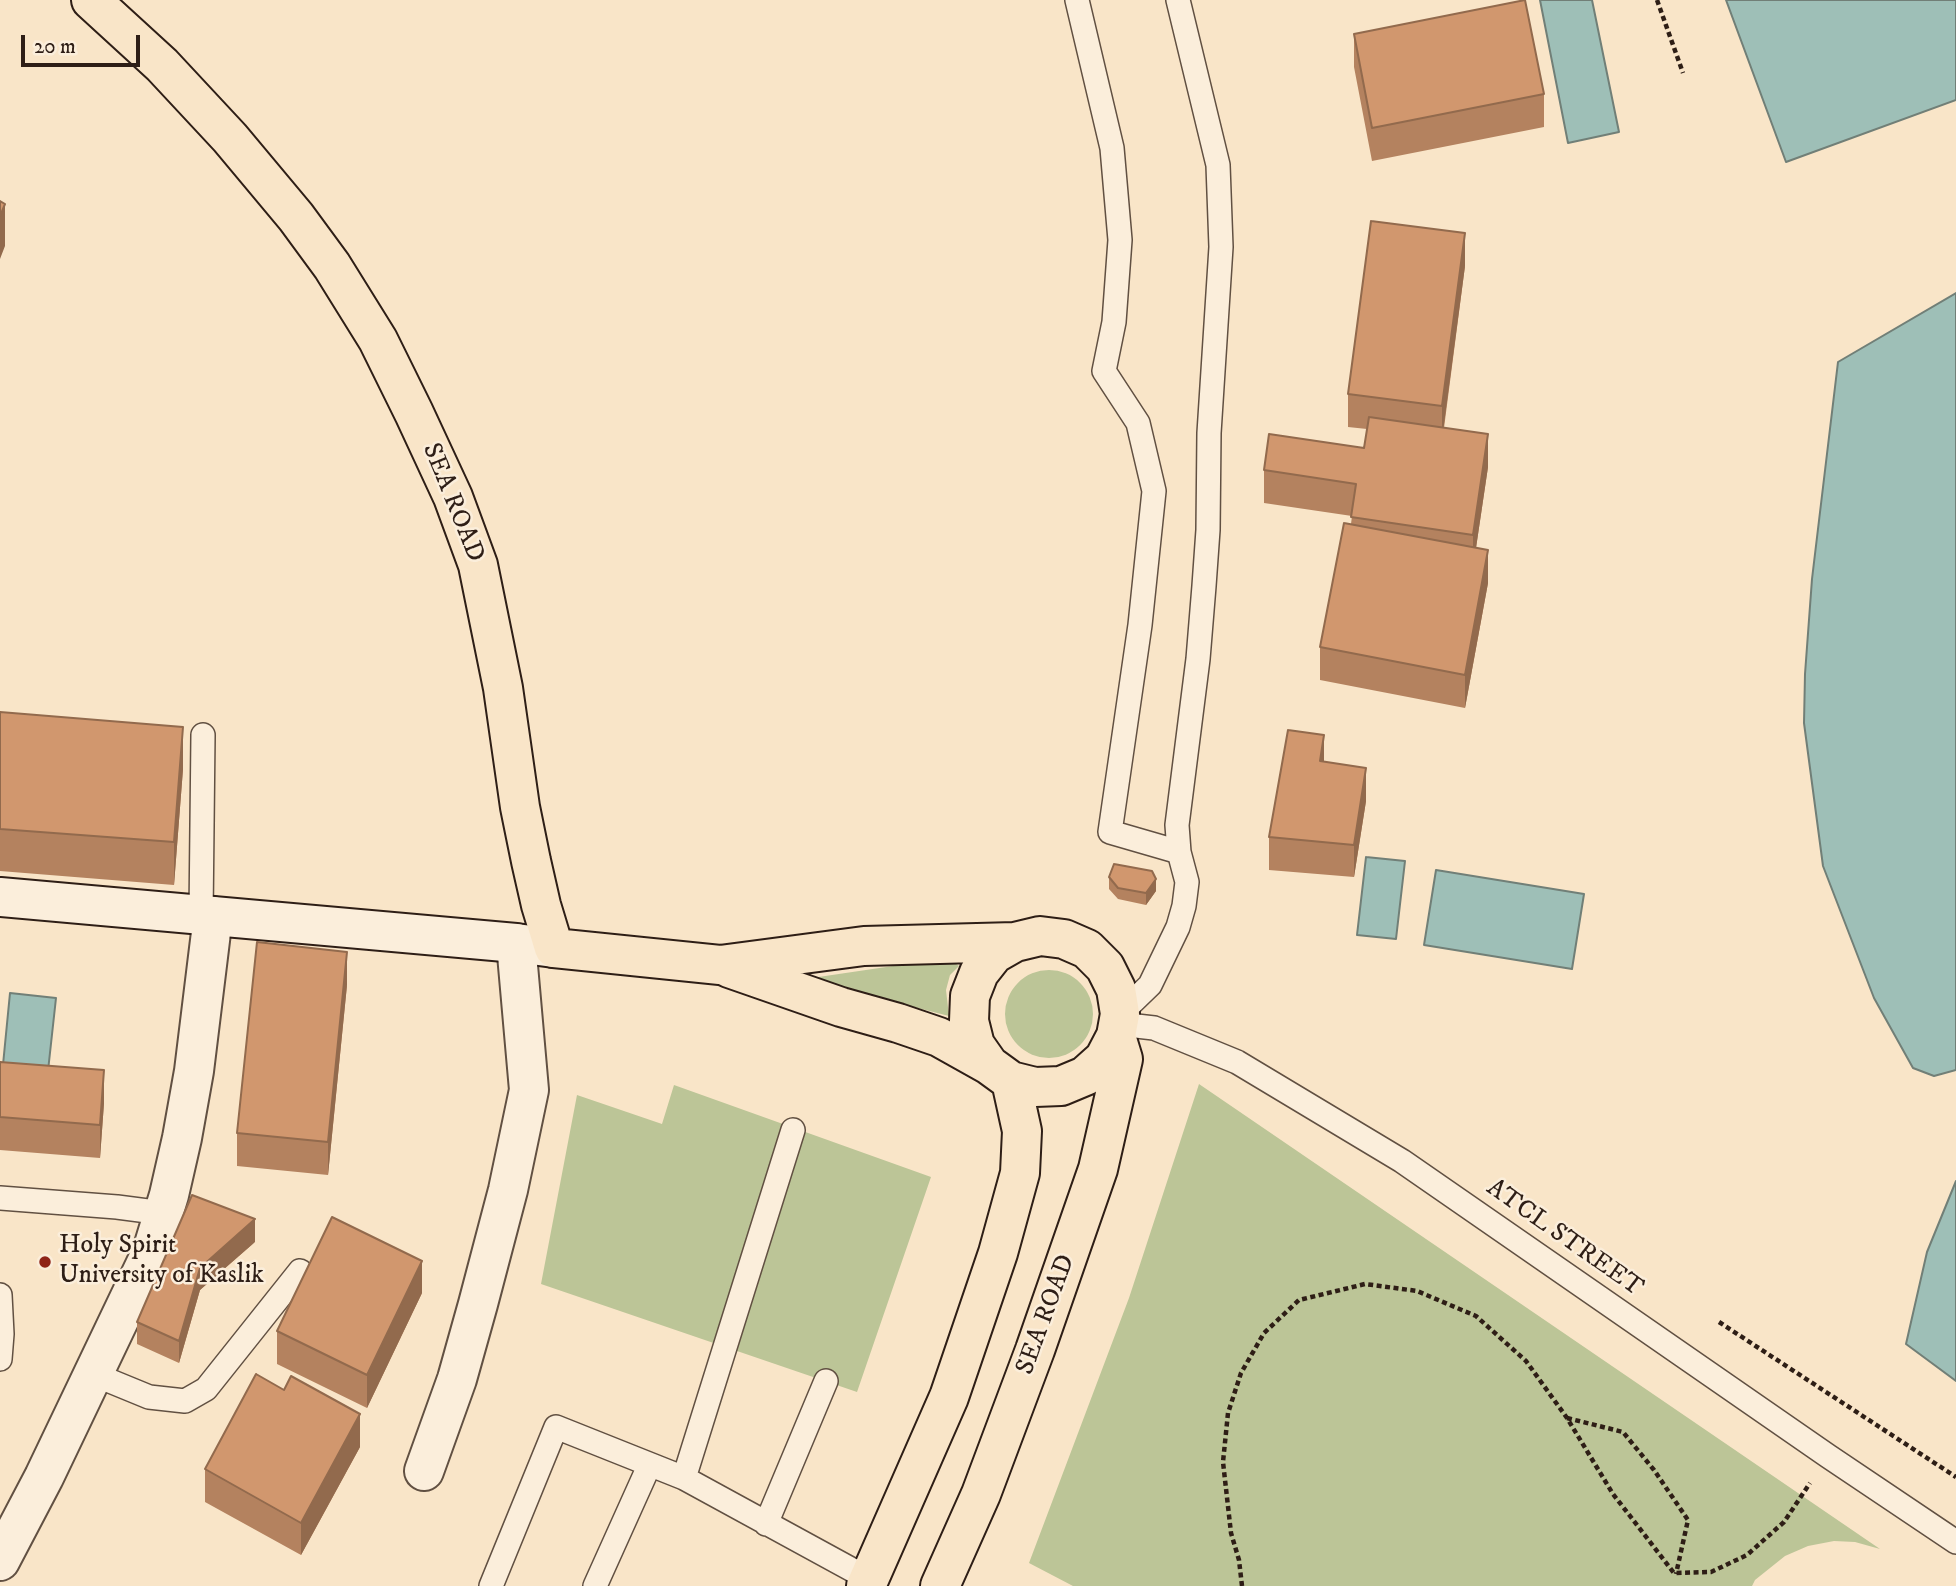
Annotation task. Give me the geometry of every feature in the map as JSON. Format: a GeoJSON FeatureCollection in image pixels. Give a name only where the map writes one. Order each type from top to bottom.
{"type":"FeatureCollection","features":[{"type":"Feature","properties":{"kind":"main road","name":"SEA ROAD"},"geometry":{"type":"LineString","coordinates":[[91,0],[162,65],[230,138],[296,217],[332,266],[378,340],[414,413],[453,497],[478,565],[503,688],[520,807],[541,905],[554,948]]}},
{"type":"Feature","properties":{"kind":"main road"},"geometry":{"type":"LineString","coordinates":[[554,948],[720,965],[841,1007],[939,1037],[1000,1073],[1035,1087],[1061,1086],[1085,1076],[1104,1059],[1118,1025],[1116,989],[1105,967],[1087,949],[1065,939],[1052,937],[1040,936],[1016,942],[864,946],[720,965]]}},
{"type":"Feature","properties":{"kind":"main road"},"geometry":{"type":"LineString","coordinates":[[868,1583],[949,1397],[998,1253],[1020,1173],[1022,1131],[1000,1073],[975,1045],[969,1021],[970,996],[979,973],[995,954],[1016,942]]}},
{"type":"Feature","properties":{"kind":"main road","name":"SEA ROAD"},"geometry":{"type":"LineString","coordinates":[[940,1586],[995,1455],[1035,1350],[1098,1170],[1123,1059],[1118,1025]]}},
{"type":"Feature","properties":{"kind":"street"},"geometry":{"type":"LineString","coordinates":[[0,897],[554,948]]}},
{"type":"Feature","properties":{"kind":"street"},"geometry":{"type":"LineString","coordinates":[[0,1561],[44,1477],[152,1251],[182,1138],[194,1071],[207,916]]}},
{"type":"Feature","properties":{"kind":"street"},"geometry":{"type":"LineString","coordinates":[[424,1471],[457,1378],[478,1304],[508,1191],[530,1090],[516,943]]}},
{"type":"Feature","properties":{"kind":"lane"},"geometry":{"type":"LineString","coordinates":[[1077,0],[1112,148],[1120,240],[1114,322],[1104,371],[1138,424],[1154,491],[1140,625],[1110,832],[1179,852]]}},
{"type":"Feature","properties":{"kind":"lane"},"geometry":{"type":"LineString","coordinates":[[1118,1025],[1150,985],[1178,927],[1187,882],[1179,852],[1177,825],[1198,659],[1204,586],[1212,378],[1221,247],[1218,165],[1178,0]]}},
{"type":"Feature","properties":{"kind":"lane"},"geometry":{"type":"LineString","coordinates":[[203,735],[207,916]]}},
{"type":"Feature","properties":{"kind":"lane","name":"ATCL STREET"},"geometry":{"type":"LineString","coordinates":[[1118,1025],[1154,1028],[1237,1062],[1391,1154],[1956,1542]]}},
{"type":"Feature","properties":{"kind":"lane"},"geometry":{"type":"LineString","coordinates":[[684,1478],[793,1130]]}},
{"type":"Feature","properties":{"kind":"lane"},"geometry":{"type":"LineString","coordinates":[[0,1198],[163,1213]]}},
{"type":"Feature","properties":{"kind":"lane"},"geometry":{"type":"LineString","coordinates":[[93,1374],[149,1396],[185,1401],[206,1389],[300,1271]]}},
{"type":"Feature","properties":{"kind":"lane"},"geometry":{"type":"LineString","coordinates":[[0,1295],[0,1359]]}},
{"type":"Feature","properties":{"kind":"lane"},"geometry":{"type":"LineString","coordinates":[[766,1524],[826,1381]]}},
{"type":"Feature","properties":{"kind":"lane"},"geometry":{"type":"LineString","coordinates":[[491,1586],[556,1427],[684,1478],[868,1583]]}},
{"type":"Feature","properties":{"kind":"lane"},"geometry":{"type":"LineString","coordinates":[[595,1586],[649,1466]]}},
{"type":"Feature","properties":{"kind":"path"},"geometry":{"type":"LineString","coordinates":[[1657,0],[1683,73]]}},
{"type":"Feature","properties":{"kind":"path"},"geometry":{"type":"LineString","coordinates":[[1242,1586],[1224,1492],[1223,1462],[1228,1413],[1241,1373],[1264,1333],[1299,1300],[1365,1284],[1417,1291],[1476,1316],[1526,1361],[1567,1418],[1613,1494],[1676,1574]]}},
{"type":"Feature","properties":{"kind":"path"},"geometry":{"type":"LineString","coordinates":[[1720,1322],[1956,1477]]}},
{"type":"Feature","properties":{"kind":"path"},"geometry":{"type":"LineString","coordinates":[[1567,1418],[1623,1432],[1654,1470],[1688,1520],[1676,1574]]}},
{"type":"Feature","properties":{"kind":"path"},"geometry":{"type":"LineString","coordinates":[[1676,1574],[1711,1572],[1747,1555],[1784,1522],[1828,1456]]}},
{"type":"Feature","properties":{"kind":"green space"},"geometry":{"type":"Polygon","coordinates":[[[947,958],[959,966],[950,975],[946,990],[949,1016],[805,979],[947,958]]]}},
{"type":"Feature","properties":{"kind":"green space"},"geometry":{"type":"Polygon","coordinates":[[[1049,970],[1074,977],[1086,989],[1093,1014],[1086,1039],[1074,1051],[1049,1058],[1024,1051],[1012,1039],[1005,1014],[1012,989],[1024,977],[1049,970]]]}},
{"type":"Feature","properties":{"kind":"green space"},"geometry":{"type":"Polygon","coordinates":[[[1199,1084],[1880,1549],[1855,1542],[1834,1541],[1808,1546],[1785,1556],[1755,1580],[1752,1586],[1073,1586],[1029,1563],[1129,1298],[1199,1084]]]}},
{"type":"Feature","properties":{"kind":"green space"},"geometry":{"type":"Polygon","coordinates":[[[674,1085],[931,1177],[857,1392],[541,1284],[577,1095],[662,1124],[674,1085]]]}},
{"type":"Feature","properties":{"kind":"water"},"geometry":{"type":"Polygon","coordinates":[[[1540,0],[1592,0],[1619,132],[1568,143],[1540,0]]]}},
{"type":"Feature","properties":{"kind":"water"},"geometry":{"type":"Polygon","coordinates":[[[1726,0],[1956,0],[1956,100],[1786,162],[1726,0]]]}},
{"type":"Feature","properties":{"kind":"water"},"geometry":{"type":"Polygon","coordinates":[[[1956,293],[1956,1070],[1934,1076],[1913,1068],[1874,998],[1823,866],[1804,723],[1805,674],[1812,579],[1838,362],[1956,293]]]}},
{"type":"Feature","properties":{"kind":"water"},"geometry":{"type":"Polygon","coordinates":[[[1366,857],[1405,861],[1396,939],[1357,935],[1366,857]]]}},
{"type":"Feature","properties":{"kind":"water"},"geometry":{"type":"Polygon","coordinates":[[[1436,870],[1584,894],[1572,969],[1424,945],[1436,870]]]}},
{"type":"Feature","properties":{"kind":"water"},"geometry":{"type":"Polygon","coordinates":[[[10,993],[56,998],[47,1080],[2,1075],[10,993]]]}},
{"type":"Feature","properties":{"kind":"water"},"geometry":{"type":"Polygon","coordinates":[[[1956,1181],[1956,1381],[1906,1344],[1927,1252],[1956,1181]]]}},
{"type":"Feature","properties":{"kind":"building"},"geometry":{"type":"Polygon","coordinates":[[[1525,0],[1544,94],[1372,128],[1354,34],[1525,0]]]}},
{"type":"Feature","properties":{"kind":"building"},"geometry":{"type":"Polygon","coordinates":[[[0,201],[5,204],[0,216],[0,201]]]}},
{"type":"Feature","properties":{"kind":"building"},"geometry":{"type":"Polygon","coordinates":[[[1371,221],[1465,233],[1442,406],[1348,394],[1371,221]]]}},
{"type":"Feature","properties":{"kind":"building"},"geometry":{"type":"Polygon","coordinates":[[[1369,417],[1488,434],[1473,535],[1351,517],[1356,484],[1264,470],[1269,434],[1364,448],[1369,417]]]}},
{"type":"Feature","properties":{"kind":"building"},"geometry":{"type":"Polygon","coordinates":[[[1344,523],[1488,550],[1465,675],[1320,647],[1344,523]]]}},
{"type":"Feature","properties":{"kind":"building"},"geometry":{"type":"Polygon","coordinates":[[[0,712],[183,727],[174,842],[0,829],[0,712]]]}},
{"type":"Feature","properties":{"kind":"building"},"geometry":{"type":"Polygon","coordinates":[[[1288,730],[1324,735],[1320,761],[1366,768],[1354,845],[1269,837],[1288,730]]]}},
{"type":"Feature","properties":{"kind":"building"},"geometry":{"type":"Polygon","coordinates":[[[1114,864],[1152,871],[1156,879],[1146,893],[1118,888],[1109,877],[1114,864]]]}},
{"type":"Feature","properties":{"kind":"building"},"geometry":{"type":"Polygon","coordinates":[[[257,942],[347,952],[328,1142],[237,1133],[257,942]]]}},
{"type":"Feature","properties":{"kind":"building"},"geometry":{"type":"Polygon","coordinates":[[[0,1062],[104,1070],[100,1125],[0,1117],[0,1062]]]}},
{"type":"Feature","properties":{"kind":"building"},"geometry":{"type":"Polygon","coordinates":[[[192,1195],[255,1219],[200,1268],[179,1341],[137,1322],[192,1195]]]}},
{"type":"Feature","properties":{"kind":"building"},"geometry":{"type":"Polygon","coordinates":[[[332,1217],[422,1261],[367,1375],[277,1331],[332,1217]]]}},
{"type":"Feature","properties":{"kind":"building"},"geometry":{"type":"Polygon","coordinates":[[[256,1374],[284,1390],[291,1376],[360,1414],[301,1523],[205,1469],[256,1374]]]}},
{"type":"Feature","properties":{"kind":"place","name":"Holy Spirit University of Kaslik"},"geometry":{"type":"Point","coordinates":[45,1262]}}]}
